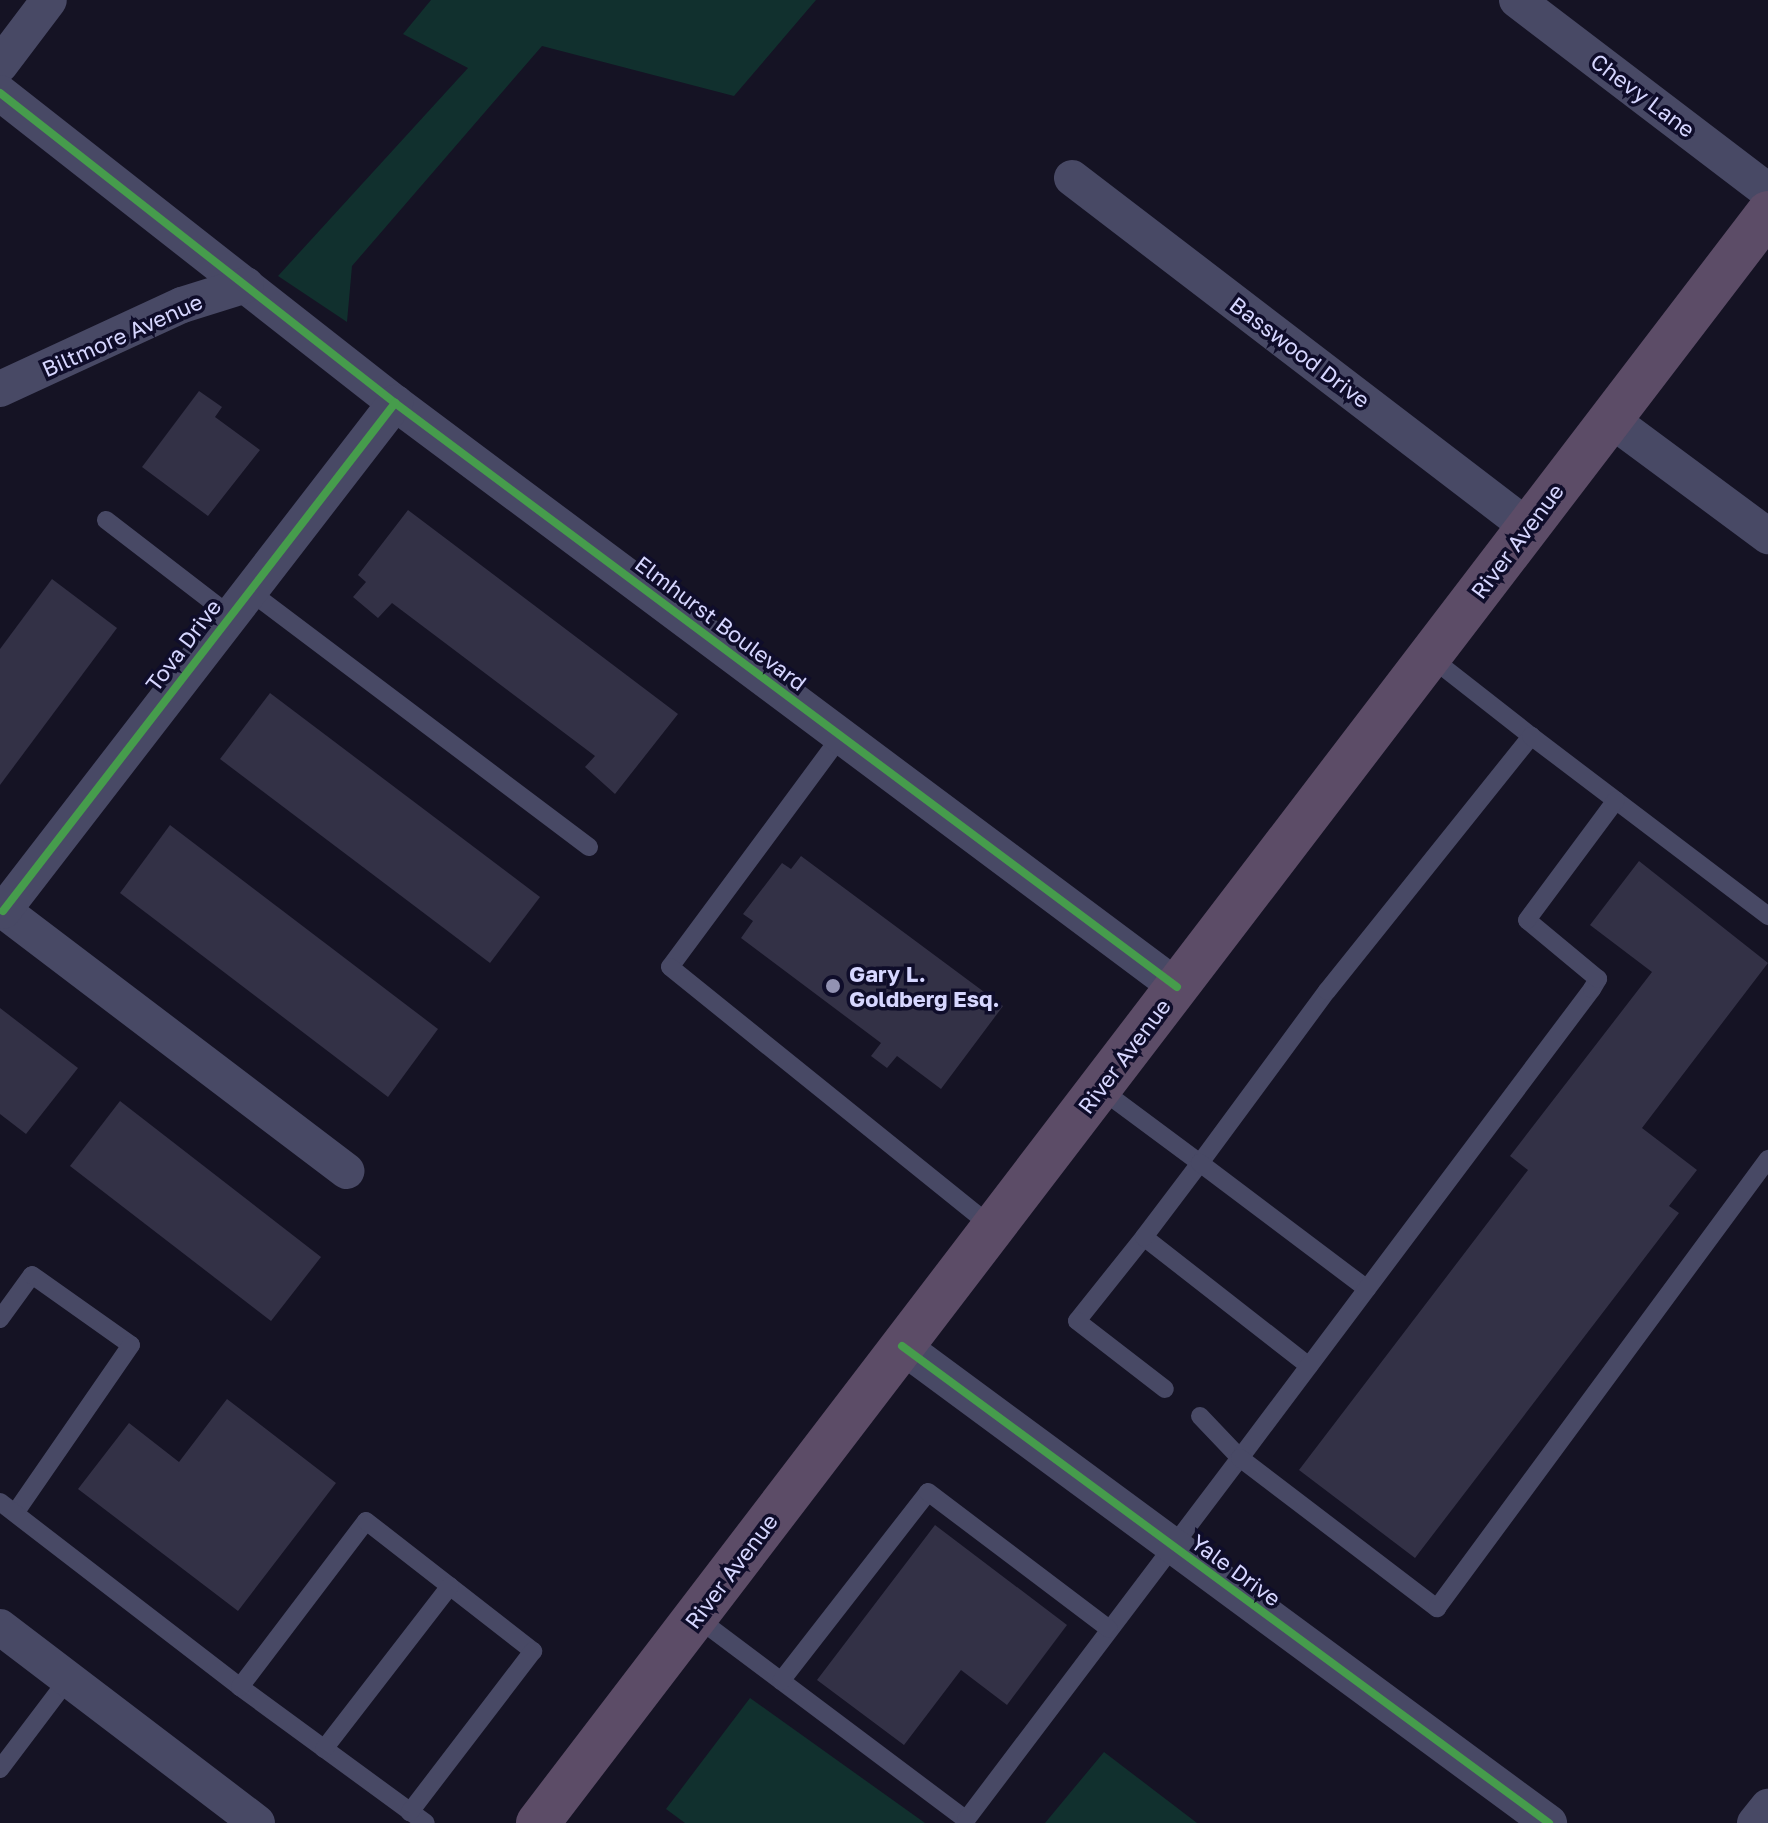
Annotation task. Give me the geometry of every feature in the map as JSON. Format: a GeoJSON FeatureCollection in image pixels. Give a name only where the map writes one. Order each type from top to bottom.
{"type":"FeatureCollection","features":[{"type":"Feature","properties":{"kind":"highway","name":"River Avenue"},"geometry":{"type":"LineString","coordinates":[[538,1823],[1768,213]]}},
{"type":"Feature","properties":{"kind":"street"},"geometry":{"type":"LineString","coordinates":[[0,65],[49,0]]}},
{"type":"Feature","properties":{"kind":"street","name":"Chevy Lane"},"geometry":{"type":"LineString","coordinates":[[1517,0],[1768,191]]}},
{"type":"Feature","properties":{"kind":"street","name":"Elmhurst Boulevard"},"geometry":{"type":"LineString","coordinates":[[0,93],[395,403],[1177,987]]}},
{"type":"Feature","properties":{"kind":"street","name":"Basswood Drive"},"geometry":{"type":"LineString","coordinates":[[1072,178],[1528,527]]}},
{"type":"Feature","properties":{"kind":"street","name":"Biltmore Avenue"},"geometry":{"type":"LineString","coordinates":[[0,389],[182,305],[246,285]]}},
{"type":"Feature","properties":{"kind":"street","name":"Tova Drive"},"geometry":{"type":"LineString","coordinates":[[347,1171],[2,910],[395,403]]}},
{"type":"Feature","properties":{"kind":"street"},"geometry":{"type":"LineString","coordinates":[[1610,419],[1768,536]]}},
{"type":"Feature","properties":{"kind":"street","name":"Yale Drive"},"geometry":{"type":"LineString","coordinates":[[902,1346],[1549,1823]]}},
{"type":"Feature","properties":{"kind":"street"},"geometry":{"type":"LineString","coordinates":[[0,1627],[257,1823]]}},
{"type":"Feature","properties":{"kind":"street"},"geometry":{"type":"LineString","coordinates":[[1755,1823],[1768,1807]]}},
{"type":"Feature","properties":{"kind":"lane"},"geometry":{"type":"LineString","coordinates":[[106,520],[238,602],[589,847]]}},
{"type":"Feature","properties":{"kind":"lane"},"geometry":{"type":"LineString","coordinates":[[1429,656],[1768,916]]}},
{"type":"Feature","properties":{"kind":"lane"},"geometry":{"type":"LineString","coordinates":[[841,736],[670,967],[993,1228]]}},
{"type":"Feature","properties":{"kind":"lane"},"geometry":{"type":"LineString","coordinates":[[1165,1389],[1077,1321],[1144,1237],[1327,991],[1531,736]]}},
{"type":"Feature","properties":{"kind":"lane"},"geometry":{"type":"LineString","coordinates":[[696,1617],[966,1820],[1598,979],[1527,920],[1616,800]]}},
{"type":"Feature","properties":{"kind":"lane"},"geometry":{"type":"LineString","coordinates":[[1099,1088],[1367,1289]]}},
{"type":"Feature","properties":{"kind":"lane"},"geometry":{"type":"LineString","coordinates":[[1200,1416],[1240,1458],[1437,1608],[1768,1159]]}},
{"type":"Feature","properties":{"kind":"lane"},"geometry":{"type":"LineString","coordinates":[[1144,1237],[1309,1366]]}},
{"type":"Feature","properties":{"kind":"lane"},"geometry":{"type":"LineString","coordinates":[[0,1319],[32,1275],[131,1345],[7,1507],[240,1687],[426,1823]]}},
{"type":"Feature","properties":{"kind":"lane"},"geometry":{"type":"LineString","coordinates":[[781,1681],[928,1492],[1109,1629]]}},
{"type":"Feature","properties":{"kind":"lane"},"geometry":{"type":"LineString","coordinates":[[240,1687],[366,1521],[533,1651],[410,1812]]}},
{"type":"Feature","properties":{"kind":"lane"},"geometry":{"type":"LineString","coordinates":[[324,1749],[450,1586]]}},
{"type":"Feature","properties":{"kind":"lane"},"geometry":{"type":"LineString","coordinates":[[0,1769],[68,1679]]}},
{"type":"Feature","properties":{"kind":"green space"},"geometry":{"type":"Polygon","coordinates":[[[431,0],[816,0],[734,96],[542,46],[352,266],[347,322],[278,276],[468,68],[403,34],[431,0]]]}},
{"type":"Feature","properties":{"kind":"green space"},"geometry":{"type":"Polygon","coordinates":[[[750,1698],[925,1823],[685,1823],[666,1809],[750,1698]]]}},
{"type":"Feature","properties":{"kind":"green space"},"geometry":{"type":"Polygon","coordinates":[[[1104,1752],[1197,1823],[1045,1823],[1104,1752]]]}},
{"type":"Feature","properties":{"kind":"building"},"geometry":{"type":"Polygon","coordinates":[[[199,391],[222,407],[215,417],[260,450],[208,516],[142,467],[199,391]]]}},
{"type":"Feature","properties":{"kind":"building"},"geometry":{"type":"Polygon","coordinates":[[[408,510],[678,714],[615,794],[585,767],[595,756],[392,603],[378,618],[353,597],[366,582],[358,575],[408,510]]]}},
{"type":"Feature","properties":{"kind":"building"},"geometry":{"type":"Polygon","coordinates":[[[52,579],[117,628],[0,785],[0,649],[52,579]]]}},
{"type":"Feature","properties":{"kind":"building"},"geometry":{"type":"Polygon","coordinates":[[[270,693],[540,897],[490,963],[220,759],[270,693]]]}},
{"type":"Feature","properties":{"kind":"building"},"geometry":{"type":"Polygon","coordinates":[[[170,825],[438,1029],[388,1097],[120,893],[170,825]]]}},
{"type":"Feature","properties":{"kind":"building"},"geometry":{"type":"Polygon","coordinates":[[[801,856],[1003,1006],[941,1089],[897,1056],[887,1068],[871,1056],[881,1043],[741,938],[753,921],[743,914],[782,863],[791,869],[801,856]]]}},
{"type":"Feature","properties":{"kind":"building"},"geometry":{"type":"Polygon","coordinates":[[[1639,861],[1768,963],[1642,1128],[1697,1170],[1669,1206],[1679,1213],[1415,1558],[1299,1470],[1528,1170],[1510,1156],[1652,972],[1590,925],[1639,861]]]}},
{"type":"Feature","properties":{"kind":"building"},"geometry":{"type":"Polygon","coordinates":[[[0,1008],[78,1068],[26,1134],[0,1114],[0,1008]]]}},
{"type":"Feature","properties":{"kind":"building"},"geometry":{"type":"Polygon","coordinates":[[[120,1101],[321,1257],[271,1321],[70,1166],[120,1101]]]}},
{"type":"Feature","properties":{"kind":"building"},"geometry":{"type":"Polygon","coordinates":[[[227,1399],[336,1483],[238,1611],[78,1489],[129,1423],[179,1462],[227,1399]]]}},
{"type":"Feature","properties":{"kind":"building"},"geometry":{"type":"Polygon","coordinates":[[[935,1525],[1067,1625],[1007,1705],[961,1670],[904,1745],[817,1680],[935,1525]]]}},
{"type":"Feature","properties":{"kind":"cycle path"},"geometry":{"type":"LineString","coordinates":[[0,93],[395,403],[1177,987]]}},
{"type":"Feature","properties":{"kind":"cycle path"},"geometry":{"type":"LineString","coordinates":[[3,911],[395,403]]}},
{"type":"Feature","properties":{"kind":"cycle path"},"geometry":{"type":"LineString","coordinates":[[902,1346],[1549,1823]]}},
{"type":"Feature","properties":{"kind":"place","name":"Gary L. Goldberg Esq."},"geometry":{"type":"Point","coordinates":[833,986]}}]}
